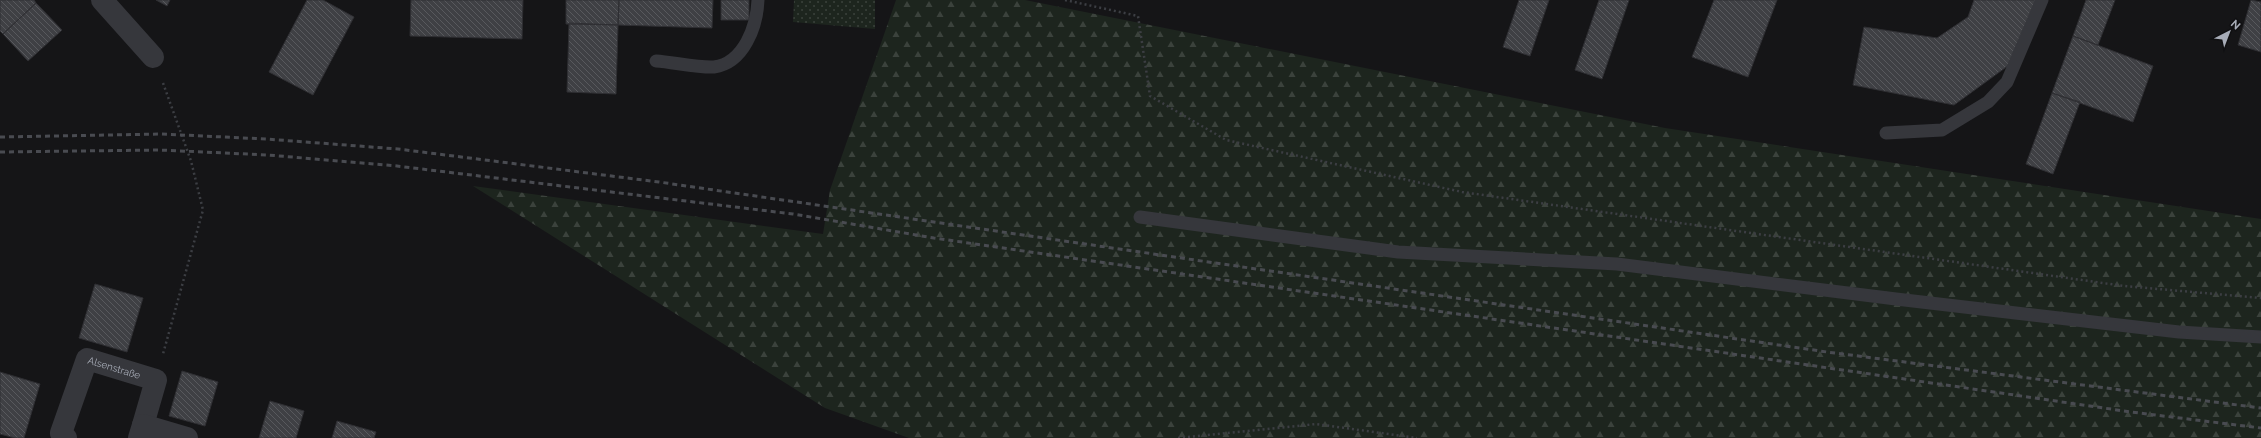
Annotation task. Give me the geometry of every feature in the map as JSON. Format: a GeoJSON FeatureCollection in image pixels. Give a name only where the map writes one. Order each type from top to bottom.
{"type":"FeatureCollection","features":[{"type":"Feature","properties":{"kind":"street"},"geometry":{"type":"LineString","coordinates":[[102,0],[153,57]]}},
{"type":"Feature","properties":{"kind":"street","name":"Alsenstraße"},"geometry":{"type":"LineString","coordinates":[[66,438],[61,433],[87,358],[156,380],[141,432],[187,438]]}},
{"type":"Feature","properties":{"kind":"lane"},"geometry":{"type":"LineString","coordinates":[[656,61],[715,67],[739,56],[751,34],[758,10],[758,0]]}},
{"type":"Feature","properties":{"kind":"lane"},"geometry":{"type":"LineString","coordinates":[[1886,133],[1942,130],[1988,102],[2007,82],[2042,0]]}},
{"type":"Feature","properties":{"kind":"lane"},"geometry":{"type":"LineString","coordinates":[[1140,217],[1398,252],[1617,264],[1896,299],[2179,332],[2261,338]]}},
{"type":"Feature","properties":{"kind":"path"},"geometry":{"type":"LineString","coordinates":[[1065,0],[1138,16],[1150,96],[1226,140],[1462,192],[2124,286],[2261,298]]}},
{"type":"Feature","properties":{"kind":"path"},"geometry":{"type":"LineString","coordinates":[[153,57],[191,161],[203,210],[156,380]]}},
{"type":"Feature","properties":{"kind":"path"},"geometry":{"type":"LineString","coordinates":[[1178,438],[1316,424],[1417,438]]}},
{"type":"Feature","properties":{"kind":"green space"},"geometry":{"type":"Polygon","coordinates":[[[794,0],[875,0],[875,29],[793,22],[794,0]]]}},
{"type":"Feature","properties":{"kind":"green space"},"geometry":{"type":"Polygon","coordinates":[[[896,0],[1025,0],[1665,128],[2261,219],[2261,438],[909,438],[825,408],[473,186],[823,234],[830,190],[896,0]]]}},
{"type":"Feature","properties":{"kind":"building"},"geometry":{"type":"Polygon","coordinates":[[[0,0],[34,0],[36,3],[3,34],[0,31],[0,0]]]}},
{"type":"Feature","properties":{"kind":"building"},"geometry":{"type":"Polygon","coordinates":[[[156,0],[170,0],[167,6],[156,0]]]}},
{"type":"Feature","properties":{"kind":"building"},"geometry":{"type":"Polygon","coordinates":[[[307,0],[323,0],[354,17],[313,95],[269,72],[307,0]]]}},
{"type":"Feature","properties":{"kind":"building"},"geometry":{"type":"Polygon","coordinates":[[[411,0],[523,0],[522,39],[410,36],[411,0]]]}},
{"type":"Feature","properties":{"kind":"building"},"geometry":{"type":"Polygon","coordinates":[[[566,0],[619,0],[618,25],[566,24],[566,0]]]}},
{"type":"Feature","properties":{"kind":"building"},"geometry":{"type":"Polygon","coordinates":[[[619,0],[713,0],[712,28],[618,25],[619,0]]]}},
{"type":"Feature","properties":{"kind":"building"},"geometry":{"type":"Polygon","coordinates":[[[721,0],[749,0],[749,20],[721,20],[721,0]]]}},
{"type":"Feature","properties":{"kind":"building"},"geometry":{"type":"Polygon","coordinates":[[[1519,0],[1549,0],[1530,56],[1503,47],[1519,0]]]}},
{"type":"Feature","properties":{"kind":"building"},"geometry":{"type":"Polygon","coordinates":[[[1599,0],[1629,0],[1602,79],[1575,70],[1599,0]]]}},
{"type":"Feature","properties":{"kind":"building"},"geometry":{"type":"Polygon","coordinates":[[[1714,0],[1777,0],[1748,77],[1692,57],[1714,0]]]}},
{"type":"Feature","properties":{"kind":"building"},"geometry":{"type":"Polygon","coordinates":[[[1974,0],[2038,0],[2016,60],[1954,105],[1853,85],[1864,27],[1937,38],[1968,17],[1974,0]]]}},
{"type":"Feature","properties":{"kind":"building"},"geometry":{"type":"Polygon","coordinates":[[[2086,0],[2115,0],[2098,45],[2073,36],[2086,0]]]}},
{"type":"Feature","properties":{"kind":"building"},"geometry":{"type":"Polygon","coordinates":[[[2251,0],[2261,2],[2261,52],[2238,45],[2251,0]]]}},
{"type":"Feature","properties":{"kind":"building"},"geometry":{"type":"Polygon","coordinates":[[[36,3],[62,30],[28,61],[3,34],[36,3]]]}},
{"type":"Feature","properties":{"kind":"building"},"geometry":{"type":"Polygon","coordinates":[[[569,23],[618,25],[616,94],[567,92],[569,23]]]}},
{"type":"Feature","properties":{"kind":"building"},"geometry":{"type":"Polygon","coordinates":[[[2073,36],[2153,66],[2133,122],[2052,93],[2073,36]]]}},
{"type":"Feature","properties":{"kind":"building"},"geometry":{"type":"Polygon","coordinates":[[[2052,93],[2080,102],[2053,174],[2026,164],[2052,93]]]}},
{"type":"Feature","properties":{"kind":"building"},"geometry":{"type":"Polygon","coordinates":[[[95,284],[143,298],[127,352],[79,338],[95,284]]]}},
{"type":"Feature","properties":{"kind":"building"},"geometry":{"type":"Polygon","coordinates":[[[182,371],[218,382],[205,426],[169,416],[182,371]]]}},
{"type":"Feature","properties":{"kind":"building"},"geometry":{"type":"Polygon","coordinates":[[[0,372],[40,384],[24,438],[15,438],[0,434],[0,372]]]}},
{"type":"Feature","properties":{"kind":"building"},"geometry":{"type":"Polygon","coordinates":[[[270,401],[304,411],[296,438],[259,438],[270,401]]]}},
{"type":"Feature","properties":{"kind":"building"},"geometry":{"type":"Polygon","coordinates":[[[337,421],[376,432],[374,438],[332,438],[337,421]]]}},
{"type":"Feature","properties":{"kind":"railway"},"geometry":{"type":"LineString","coordinates":[[0,137],[160,134],[266,139],[398,149],[659,182],[1827,352],[2261,408]]}},
{"type":"Feature","properties":{"kind":"railway"},"geometry":{"type":"LineString","coordinates":[[0,152],[159,150],[268,155],[397,166],[793,214],[934,238],[2131,412],[2261,428]]}}]}
